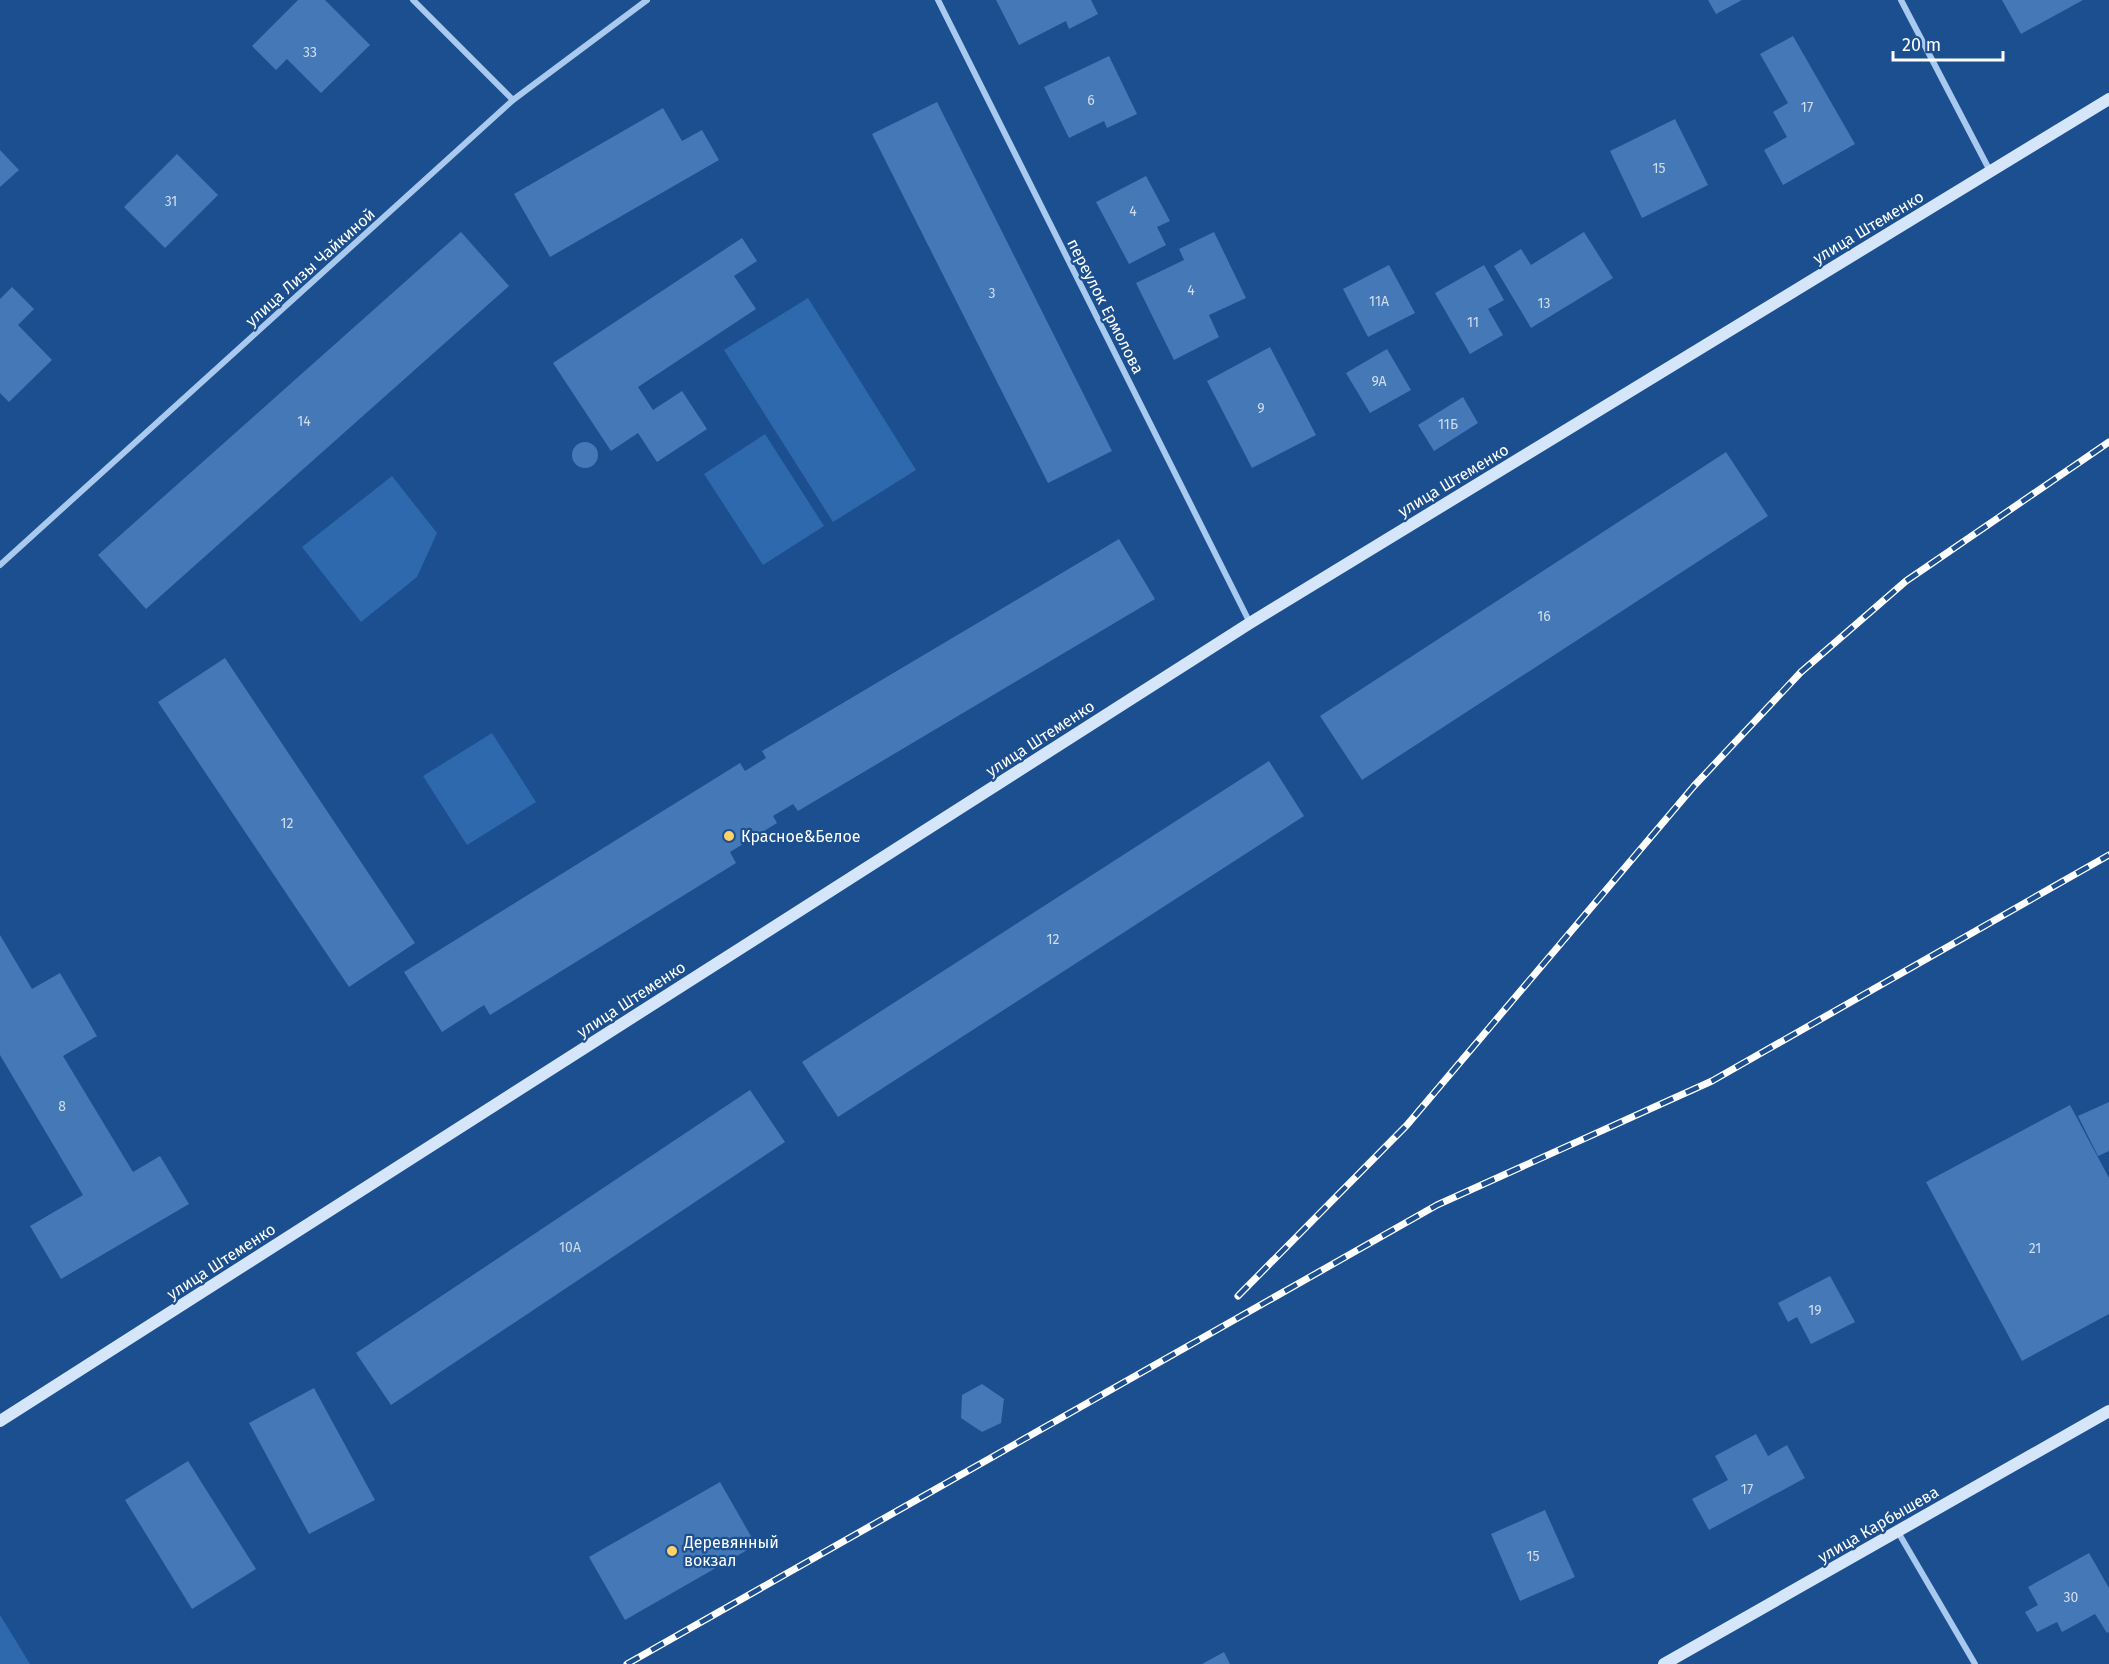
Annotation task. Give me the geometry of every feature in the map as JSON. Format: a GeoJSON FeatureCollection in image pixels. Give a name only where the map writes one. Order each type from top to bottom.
{"type":"FeatureCollection","features":[{"type":"Feature","properties":{"kind":"main road","name":"улица Штеменко"},"geometry":{"type":"LineString","coordinates":[[0,1421],[1250,623],[2109,99]]}},
{"type":"Feature","properties":{"kind":"main road","name":"улица Карбышева"},"geometry":{"type":"LineString","coordinates":[[1664,1664],[2109,1411]]}},
{"type":"Feature","properties":{"kind":"street"},"geometry":{"type":"LineString","coordinates":[[413,0],[513,100]]}},
{"type":"Feature","properties":{"kind":"street","name":"улица Лизы Чайкиной"},"geometry":{"type":"LineString","coordinates":[[0,566],[513,100],[647,0]]}},
{"type":"Feature","properties":{"kind":"street","name":"переулок Ермолова"},"geometry":{"type":"LineString","coordinates":[[938,0],[1250,623]]}},
{"type":"Feature","properties":{"kind":"street"},"geometry":{"type":"LineString","coordinates":[[1901,0],[1990,172]]}},
{"type":"Feature","properties":{"kind":"street"},"geometry":{"type":"LineString","coordinates":[[1898,1532],[1975,1664]]}},
{"type":"Feature","properties":{"kind":"shaded area"},"geometry":{"type":"Polygon","coordinates":[[[808,298],[916,470],[833,522],[724,350],[808,298]]]}},
{"type":"Feature","properties":{"kind":"shaded area"},"geometry":{"type":"Polygon","coordinates":[[[765,434],[824,526],[763,565],[704,474],[765,434]]]}},
{"type":"Feature","properties":{"kind":"shaded area"},"geometry":{"type":"Polygon","coordinates":[[[392,476],[437,533],[417,577],[361,622],[302,547],[392,476]]]}},
{"type":"Feature","properties":{"kind":"shaded area"},"geometry":{"type":"Polygon","coordinates":[[[492,733],[536,802],[467,845],[423,776],[492,733]]]}},
{"type":"Feature","properties":{"kind":"shaded area"},"geometry":{"type":"Polygon","coordinates":[[[0,1615],[30,1664],[0,1664],[0,1615]]]}},
{"type":"Feature","properties":{"kind":"building"},"geometry":{"type":"Polygon","coordinates":[[[298,0],[325,0],[370,45],[321,93],[287,59],[276,70],[252,46],[298,0]]]}},
{"type":"Feature","properties":{"kind":"building"},"geometry":{"type":"Polygon","coordinates":[[[996,0],[1091,0],[1098,14],[1069,29],[1066,21],[1019,45],[996,0]]]}},
{"type":"Feature","properties":{"kind":"building"},"geometry":{"type":"Polygon","coordinates":[[[1708,0],[1742,0],[1716,14],[1708,0]]]}},
{"type":"Feature","properties":{"kind":"building"},"geometry":{"type":"Polygon","coordinates":[[[2002,0],[2083,0],[2021,34],[2002,0]]]}},
{"type":"Feature","properties":{"kind":"building"},"geometry":{"type":"Polygon","coordinates":[[[1793,36],[1855,144],[1783,185],[1764,150],[1787,137],[1773,112],[1788,103],[1760,54],[1793,36]]]}},
{"type":"Feature","properties":{"kind":"building"},"geometry":{"type":"Polygon","coordinates":[[[1109,56],[1137,114],[1107,128],[1104,121],[1069,138],[1044,87],[1109,56]]]}},
{"type":"Feature","properties":{"kind":"building"},"geometry":{"type":"Polygon","coordinates":[[[937,102],[1112,451],[1048,483],[872,134],[937,102]]]}},
{"type":"Feature","properties":{"kind":"building"},"geometry":{"type":"Polygon","coordinates":[[[663,108],[682,141],[702,130],[719,160],[550,257],[514,194],[663,108]]]}},
{"type":"Feature","properties":{"kind":"building"},"geometry":{"type":"Polygon","coordinates":[[[1675,119],[1708,185],[1642,218],[1610,151],[1675,119]]]}},
{"type":"Feature","properties":{"kind":"building"},"geometry":{"type":"Polygon","coordinates":[[[0,150],[19,170],[0,187],[0,150]]]}},
{"type":"Feature","properties":{"kind":"building"},"geometry":{"type":"Polygon","coordinates":[[[177,154],[218,195],[165,248],[124,207],[177,154]]]}},
{"type":"Feature","properties":{"kind":"building"},"geometry":{"type":"Polygon","coordinates":[[[1146,176],[1170,221],[1157,227],[1166,245],[1129,264],[1096,202],[1146,176]]]}},
{"type":"Feature","properties":{"kind":"building"},"geometry":{"type":"Polygon","coordinates":[[[461,232],[509,286],[146,609],[98,555],[461,232]]]}},
{"type":"Feature","properties":{"kind":"building"},"geometry":{"type":"Polygon","coordinates":[[[1214,232],[1246,298],[1209,315],[1219,337],[1174,360],[1136,283],[1184,260],[1179,249],[1214,232]]]}},
{"type":"Feature","properties":{"kind":"building"},"geometry":{"type":"Polygon","coordinates":[[[1584,232],[1613,278],[1531,328],[1494,266],[1521,249],[1531,265],[1584,232]]]}},
{"type":"Feature","properties":{"kind":"building"},"geometry":{"type":"Polygon","coordinates":[[[742,238],[757,261],[734,276],[756,309],[638,387],[653,410],[682,391],[707,429],[657,462],[638,433],[611,451],[553,363],[742,238]]]}},
{"type":"Feature","properties":{"kind":"building"},"geometry":{"type":"Polygon","coordinates":[[[1389,265],[1415,313],[1368,337],[1343,289],[1389,265]]]}},
{"type":"Feature","properties":{"kind":"building"},"geometry":{"type":"Polygon","coordinates":[[[1484,265],[1504,300],[1488,309],[1503,335],[1470,354],[1435,293],[1484,265]]]}},
{"type":"Feature","properties":{"kind":"building"},"geometry":{"type":"Polygon","coordinates":[[[12,287],[34,309],[18,325],[52,360],[9,402],[0,393],[0,299],[12,287]]]}},
{"type":"Feature","properties":{"kind":"building"},"geometry":{"type":"Polygon","coordinates":[[[1270,347],[1316,435],[1252,468],[1207,381],[1270,347]]]}},
{"type":"Feature","properties":{"kind":"building"},"geometry":{"type":"Polygon","coordinates":[[[1387,349],[1411,390],[1370,413],[1346,373],[1387,349]]]}},
{"type":"Feature","properties":{"kind":"building"},"geometry":{"type":"Polygon","coordinates":[[[1463,397],[1478,423],[1434,451],[1418,425],[1463,397]]]}},
{"type":"Feature","properties":{"kind":"building"},"geometry":{"type":"Polygon","coordinates":[[[585,442],[594,446],[598,455],[594,464],[585,468],[576,464],[572,455],[576,446],[585,442]]]}},
{"type":"Feature","properties":{"kind":"building"},"geometry":{"type":"Polygon","coordinates":[[[1726,452],[1768,516],[1362,780],[1320,716],[1726,452]]]}},
{"type":"Feature","properties":{"kind":"building"},"geometry":{"type":"Polygon","coordinates":[[[1119,539],[1155,599],[798,811],[793,804],[773,816],[777,823],[730,852],[736,863],[490,1015],[484,1005],[442,1032],[404,972],[740,763],[745,771],[766,758],[762,751],[1119,539]]]}},
{"type":"Feature","properties":{"kind":"building"},"geometry":{"type":"Polygon","coordinates":[[[225,658],[415,943],[349,987],[158,702],[225,658]]]}},
{"type":"Feature","properties":{"kind":"building"},"geometry":{"type":"Polygon","coordinates":[[[1269,761],[1304,816],[838,1117],[802,1062],[1269,761]]]}},
{"type":"Feature","properties":{"kind":"building"},"geometry":{"type":"Polygon","coordinates":[[[0,935],[32,989],[60,973],[97,1036],[63,1056],[133,1172],[160,1156],[189,1204],[61,1279],[30,1226],[83,1195],[0,1055],[0,935]]]}},
{"type":"Feature","properties":{"kind":"building"},"geometry":{"type":"Polygon","coordinates":[[[750,1090],[785,1142],[391,1405],[356,1353],[750,1090]]]}},
{"type":"Feature","properties":{"kind":"building"},"geometry":{"type":"Polygon","coordinates":[[[2109,1102],[2109,1151],[2098,1156],[2078,1116],[2109,1102]]]}},
{"type":"Feature","properties":{"kind":"building"},"geometry":{"type":"Polygon","coordinates":[[[2070,1105],[2109,1178],[2109,1314],[2022,1361],[1926,1182],[2070,1105]]]}},
{"type":"Feature","properties":{"kind":"building"},"geometry":{"type":"Polygon","coordinates":[[[1830,1276],[1855,1322],[1811,1344],[1797,1317],[1788,1322],[1778,1303],[1830,1276]]]}},
{"type":"Feature","properties":{"kind":"building"},"geometry":{"type":"Polygon","coordinates":[[[982,1384],[1004,1399],[1001,1423],[982,1432],[961,1418],[962,1395],[982,1384]]]}},
{"type":"Feature","properties":{"kind":"building"},"geometry":{"type":"Polygon","coordinates":[[[314,1388],[375,1500],[309,1534],[249,1423],[314,1388]]]}},
{"type":"Feature","properties":{"kind":"building"},"geometry":{"type":"Polygon","coordinates":[[[1756,1434],[1768,1456],[1787,1445],[1805,1478],[1709,1530],[1692,1499],[1728,1480],[1715,1456],[1756,1434]]]}},
{"type":"Feature","properties":{"kind":"building"},"geometry":{"type":"Polygon","coordinates":[[[188,1461],[256,1569],[192,1609],[125,1500],[188,1461]]]}},
{"type":"Feature","properties":{"kind":"building","name":"Деревянный вокзал"},"geometry":{"type":"Polygon","coordinates":[[[720,1482],[756,1545],[625,1620],[589,1557],[720,1482]]]}},
{"type":"Feature","properties":{"kind":"building"},"geometry":{"type":"Polygon","coordinates":[[[1545,1510],[1575,1577],[1520,1601],[1491,1534],[1545,1510]]]}},
{"type":"Feature","properties":{"kind":"building"},"geometry":{"type":"Polygon","coordinates":[[[2089,1553],[2109,1588],[2109,1632],[2107,1633],[2095,1614],[2062,1632],[2057,1622],[2037,1632],[2025,1612],[2038,1605],[2028,1587],[2089,1553]]]}},
{"type":"Feature","properties":{"kind":"building"},"geometry":{"type":"Polygon","coordinates":[[[1224,1652],[1230,1664],[1202,1664],[1224,1652]]]}},
{"type":"Feature","properties":{"kind":"railway"},"geometry":{"type":"LineString","coordinates":[[1238,1296],[1407,1125],[1694,786],[1801,672],[1906,581],[2109,442]]}},
{"type":"Feature","properties":{"kind":"railway"},"geometry":{"type":"LineString","coordinates":[[627,1664],[1437,1205],[1712,1081],[2109,855]]}},
{"type":"Feature","properties":{"kind":"place","name":"Красное&Белое"},"geometry":{"type":"Point","coordinates":[729,836]}},
{"type":"Feature","properties":{"kind":"place","name":"Деревянный вокзал"},"geometry":{"type":"Point","coordinates":[672,1551]}}]}
